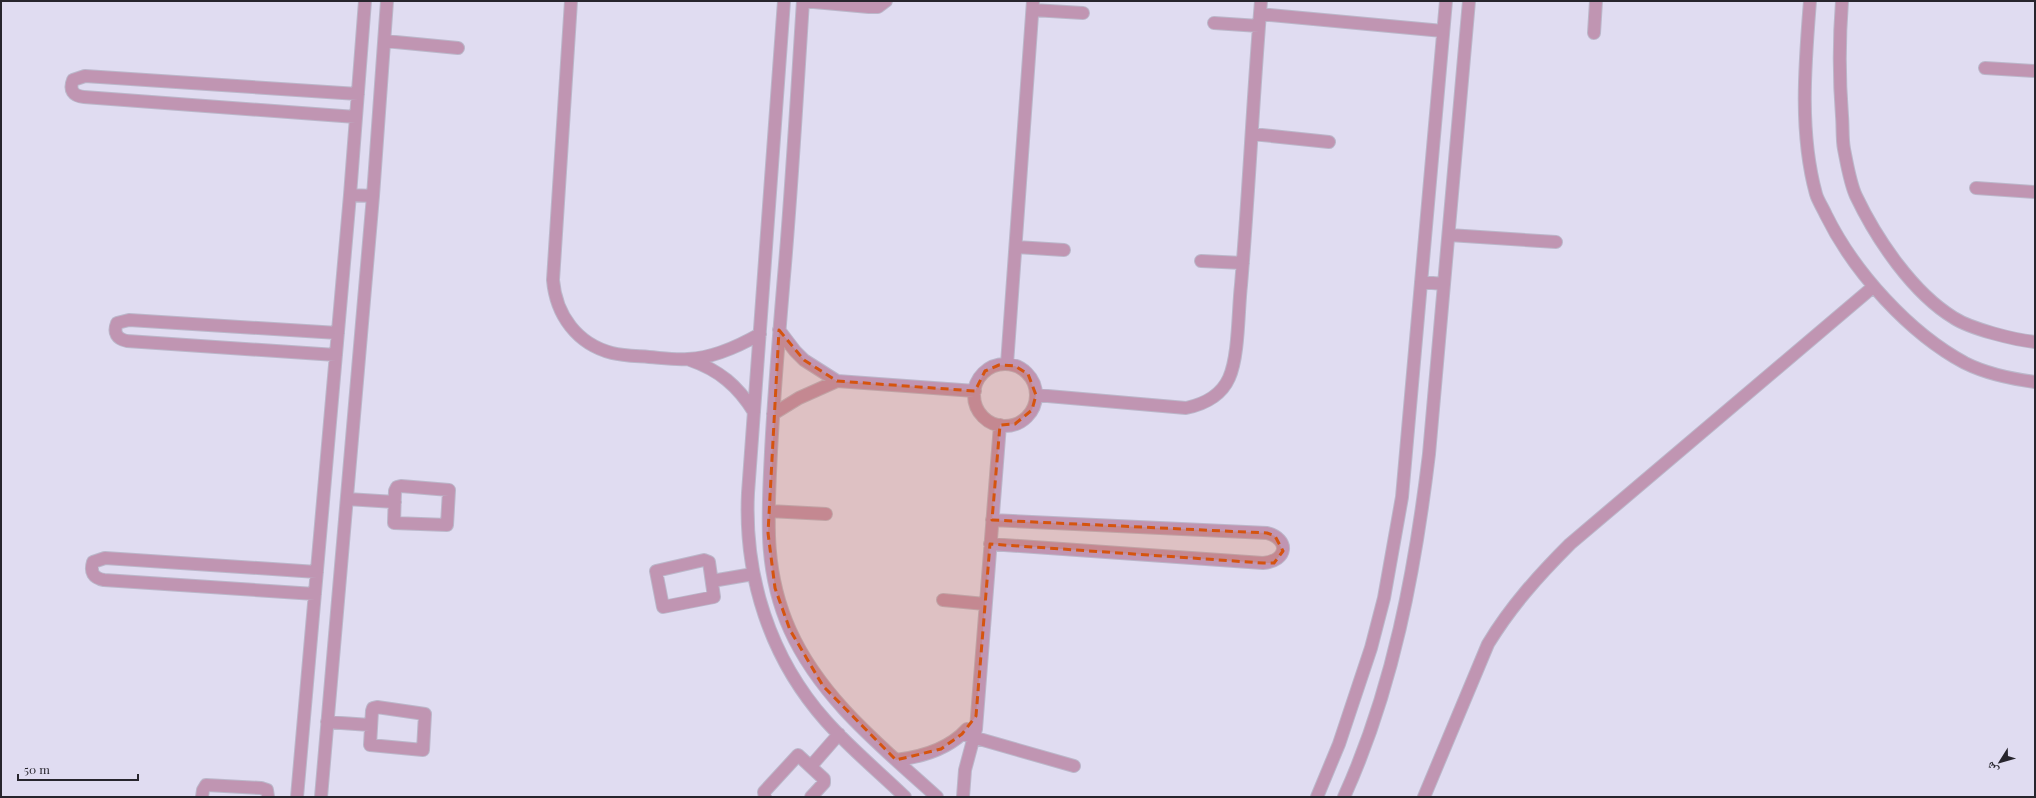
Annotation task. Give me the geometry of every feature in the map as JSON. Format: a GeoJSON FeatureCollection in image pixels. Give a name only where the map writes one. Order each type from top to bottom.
{"type":"FeatureCollection","features":[{"type":"Feature","properties":{"kind":"street"},"geometry":{"type":"LineString","coordinates":[[297,797],[350,195],[364,1]]}},
{"type":"Feature","properties":{"kind":"street"},"geometry":{"type":"LineString","coordinates":[[321,797],[373,196],[388,1]]}},
{"type":"Feature","properties":{"kind":"street"},"geometry":{"type":"LineString","coordinates":[[571,1],[553,280],[557,302],[561,313],[574,332],[583,339],[603,351],[625,355],[688,359],[718,353],[747,342],[760,334]]}},
{"type":"Feature","properties":{"kind":"street"},"geometry":{"type":"LineString","coordinates":[[784,1],[748,512],[753,574],[765,618],[784,662],[810,702],[839,734],[905,797]]}},
{"type":"Feature","properties":{"kind":"street"},"geometry":{"type":"LineString","coordinates":[[886,1],[878,6],[870,7],[803,1],[773,414],[769,511],[769,555],[775,588],[783,612],[800,649],[815,674],[837,703],[937,797]]}},
{"type":"Feature","properties":{"kind":"street"},"geometry":{"type":"LineString","coordinates":[[1036,395],[1186,408],[1206,402],[1223,388],[1232,370],[1242,262],[1261,1]]}},
{"type":"Feature","properties":{"kind":"street"},"geometry":{"type":"LineString","coordinates":[[1317,797],[1356,696],[1380,612],[1394,548],[1408,445],[1446,1]]}},
{"type":"Feature","properties":{"kind":"street"},"geometry":{"type":"LineString","coordinates":[[1344,797],[1362,751],[1390,665],[1413,566],[1429,454],[1469,1]]}},
{"type":"Feature","properties":{"kind":"street"},"geometry":{"type":"LineString","coordinates":[[1594,33],[1596,1]]}},
{"type":"Feature","properties":{"kind":"street"},"geometry":{"type":"LineString","coordinates":[[1810,1],[1806,45],[1805,104],[1809,151],[1816,194],[1839,241],[1873,287],[1906,319],[1935,342],[1966,363],[2005,378],[2035,382]]}},
{"type":"Feature","properties":{"kind":"street"},"geometry":{"type":"LineString","coordinates":[[1842,1],[1839,46],[1844,148],[1856,195],[1876,234],[1906,274],[1936,306],[1949,315],[1955,319],[1992,333],[2023,341],[2035,342]]}},
{"type":"Feature","properties":{"kind":"street"},"geometry":{"type":"LineString","coordinates":[[1007,364],[1033,5],[1083,13]]}},
{"type":"Feature","properties":{"kind":"street"},"geometry":{"type":"LineString","coordinates":[[1214,23],[1260,20],[1443,31]]}},
{"type":"Feature","properties":{"kind":"street"},"geometry":{"type":"LineString","coordinates":[[385,42],[458,48]]}},
{"type":"Feature","properties":{"kind":"street"},"geometry":{"type":"LineString","coordinates":[[1985,68],[2035,72]]}},
{"type":"Feature","properties":{"kind":"street"},"geometry":{"type":"LineString","coordinates":[[356,117],[77,96],[72,92],[71,86],[73,80],[85,76],[358,94]]}},
{"type":"Feature","properties":{"kind":"street"},"geometry":{"type":"LineString","coordinates":[[155,102],[156,81]]}},
{"type":"Feature","properties":{"kind":"street"},"geometry":{"type":"LineString","coordinates":[[1252,134],[1329,142]]}},
{"type":"Feature","properties":{"kind":"street"},"geometry":{"type":"LineString","coordinates":[[1976,188],[2035,192]]}},
{"type":"Feature","properties":{"kind":"street"},"geometry":{"type":"LineString","coordinates":[[350,195],[373,196]]}},
{"type":"Feature","properties":{"kind":"street"},"geometry":{"type":"LineString","coordinates":[[1449,235],[1556,242]]}},
{"type":"Feature","properties":{"kind":"street"},"geometry":{"type":"LineString","coordinates":[[1016,247],[1064,250]]}},
{"type":"Feature","properties":{"kind":"street"},"geometry":{"type":"LineString","coordinates":[[1201,261],[1242,262]]}},
{"type":"Feature","properties":{"kind":"street"},"geometry":{"type":"LineString","coordinates":[[765,272],[784,274]]}},
{"type":"Feature","properties":{"kind":"street"},"geometry":{"type":"LineString","coordinates":[[1421,282],[1444,284]]}},
{"type":"Feature","properties":{"kind":"street"},"geometry":{"type":"LineString","coordinates":[[1424,797],[1488,644],[1499,626],[1529,587],[1570,544],[1873,287]]}},
{"type":"Feature","properties":{"kind":"street"},"geometry":{"type":"LineString","coordinates":[[336,355],[121,340],[116,336],[115,329],[117,323],[129,320],[338,333]]}},
{"type":"Feature","properties":{"kind":"street"},"geometry":{"type":"LineString","coordinates":[[201,346],[202,324]]}},
{"type":"Feature","properties":{"kind":"street"},"geometry":{"type":"LineString","coordinates":[[779,330],[804,360],[837,381]]}},
{"type":"Feature","properties":{"kind":"street"},"geometry":{"type":"LineString","coordinates":[[688,359],[715,370],[727,379],[738,388],[754,412]]}},
{"type":"Feature","properties":{"kind":"street"},"geometry":{"type":"LineString","coordinates":[[1007,364],[1015,366],[1028,374],[1032,380],[1036,395],[1032,410],[1028,416],[1015,424],[1000,425],[986,419],[980,413],[976,406],[975,391],[976,384],[985,371],[992,367],[1007,364]]}},
{"type":"Feature","properties":{"kind":"street"},"geometry":{"type":"LineString","coordinates":[[773,414],[805,395],[837,381],[975,391]]}},
{"type":"Feature","properties":{"kind":"street"},"geometry":{"type":"LineString","coordinates":[[963,797],[965,770],[975,738],[1000,425]]}},
{"type":"Feature","properties":{"kind":"street"},"geometry":{"type":"LineString","coordinates":[[399,486],[449,490],[448,524],[444,526],[396,523],[394,521],[395,502],[396,489],[399,486]]}},
{"type":"Feature","properties":{"kind":"street"},"geometry":{"type":"LineString","coordinates":[[347,498],[395,502]]}},
{"type":"Feature","properties":{"kind":"street"},"geometry":{"type":"LineString","coordinates":[[769,511],[826,514]]}},
{"type":"Feature","properties":{"kind":"street"},"geometry":{"type":"LineString","coordinates":[[990,544],[1263,563],[1274,563],[1279,559],[1283,551],[1281,542],[1275,536],[1267,533],[992,520]]}},
{"type":"Feature","properties":{"kind":"street"},"geometry":{"type":"LineString","coordinates":[[315,594],[97,579],[91,568],[93,562],[105,558],[317,572]]}},
{"type":"Feature","properties":{"kind":"street"},"geometry":{"type":"LineString","coordinates":[[707,560],[712,582],[715,593],[713,598],[665,608],[661,603],[655,573],[659,569],[707,560]]}},
{"type":"Feature","properties":{"kind":"street"},"geometry":{"type":"LineString","coordinates":[[187,585],[189,564]]}},
{"type":"Feature","properties":{"kind":"street"},"geometry":{"type":"LineString","coordinates":[[712,582],[753,574]]}},
{"type":"Feature","properties":{"kind":"street"},"geometry":{"type":"LineString","coordinates":[[943,600],[985,604]]}},
{"type":"Feature","properties":{"kind":"street"},"geometry":{"type":"LineString","coordinates":[[375,707],[423,712],[426,716],[423,749],[420,751],[372,746],[369,744],[370,725],[372,709],[375,707]]}},
{"type":"Feature","properties":{"kind":"street"},"geometry":{"type":"LineString","coordinates":[[896,760],[911,758],[940,749],[962,734],[976,716]]}},
{"type":"Feature","properties":{"kind":"street"},"geometry":{"type":"LineString","coordinates":[[327,722],[370,725]]}},
{"type":"Feature","properties":{"kind":"street"},"geometry":{"type":"LineString","coordinates":[[811,766],[839,734]]}},
{"type":"Feature","properties":{"kind":"street"},"geometry":{"type":"LineString","coordinates":[[962,734],[1074,766]]}},
{"type":"Feature","properties":{"kind":"street"},"geometry":{"type":"LineString","coordinates":[[765,797],[764,792],[796,755],[801,756],[825,781],[811,797]]}},
{"type":"Feature","properties":{"kind":"street"},"geometry":{"type":"LineString","coordinates":[[202,797],[203,790],[206,785],[261,788],[267,790],[268,797]]}},
{"type":"Feature","properties":{"kind":"highlighted area"},"geometry":{"type":"Polygon","coordinates":[[[779,330],[804,360],[837,381],[975,391],[985,371],[999,365],[1015,366],[1028,374],[1036,395],[1032,410],[1015,424],[1000,425],[992,520],[1267,533],[1275,536],[1283,551],[1274,563],[1263,563],[990,544],[976,716],[962,734],[941,749],[896,760],[823,686],[790,630],[775,588],[768,533],[779,330]]]}}]}
